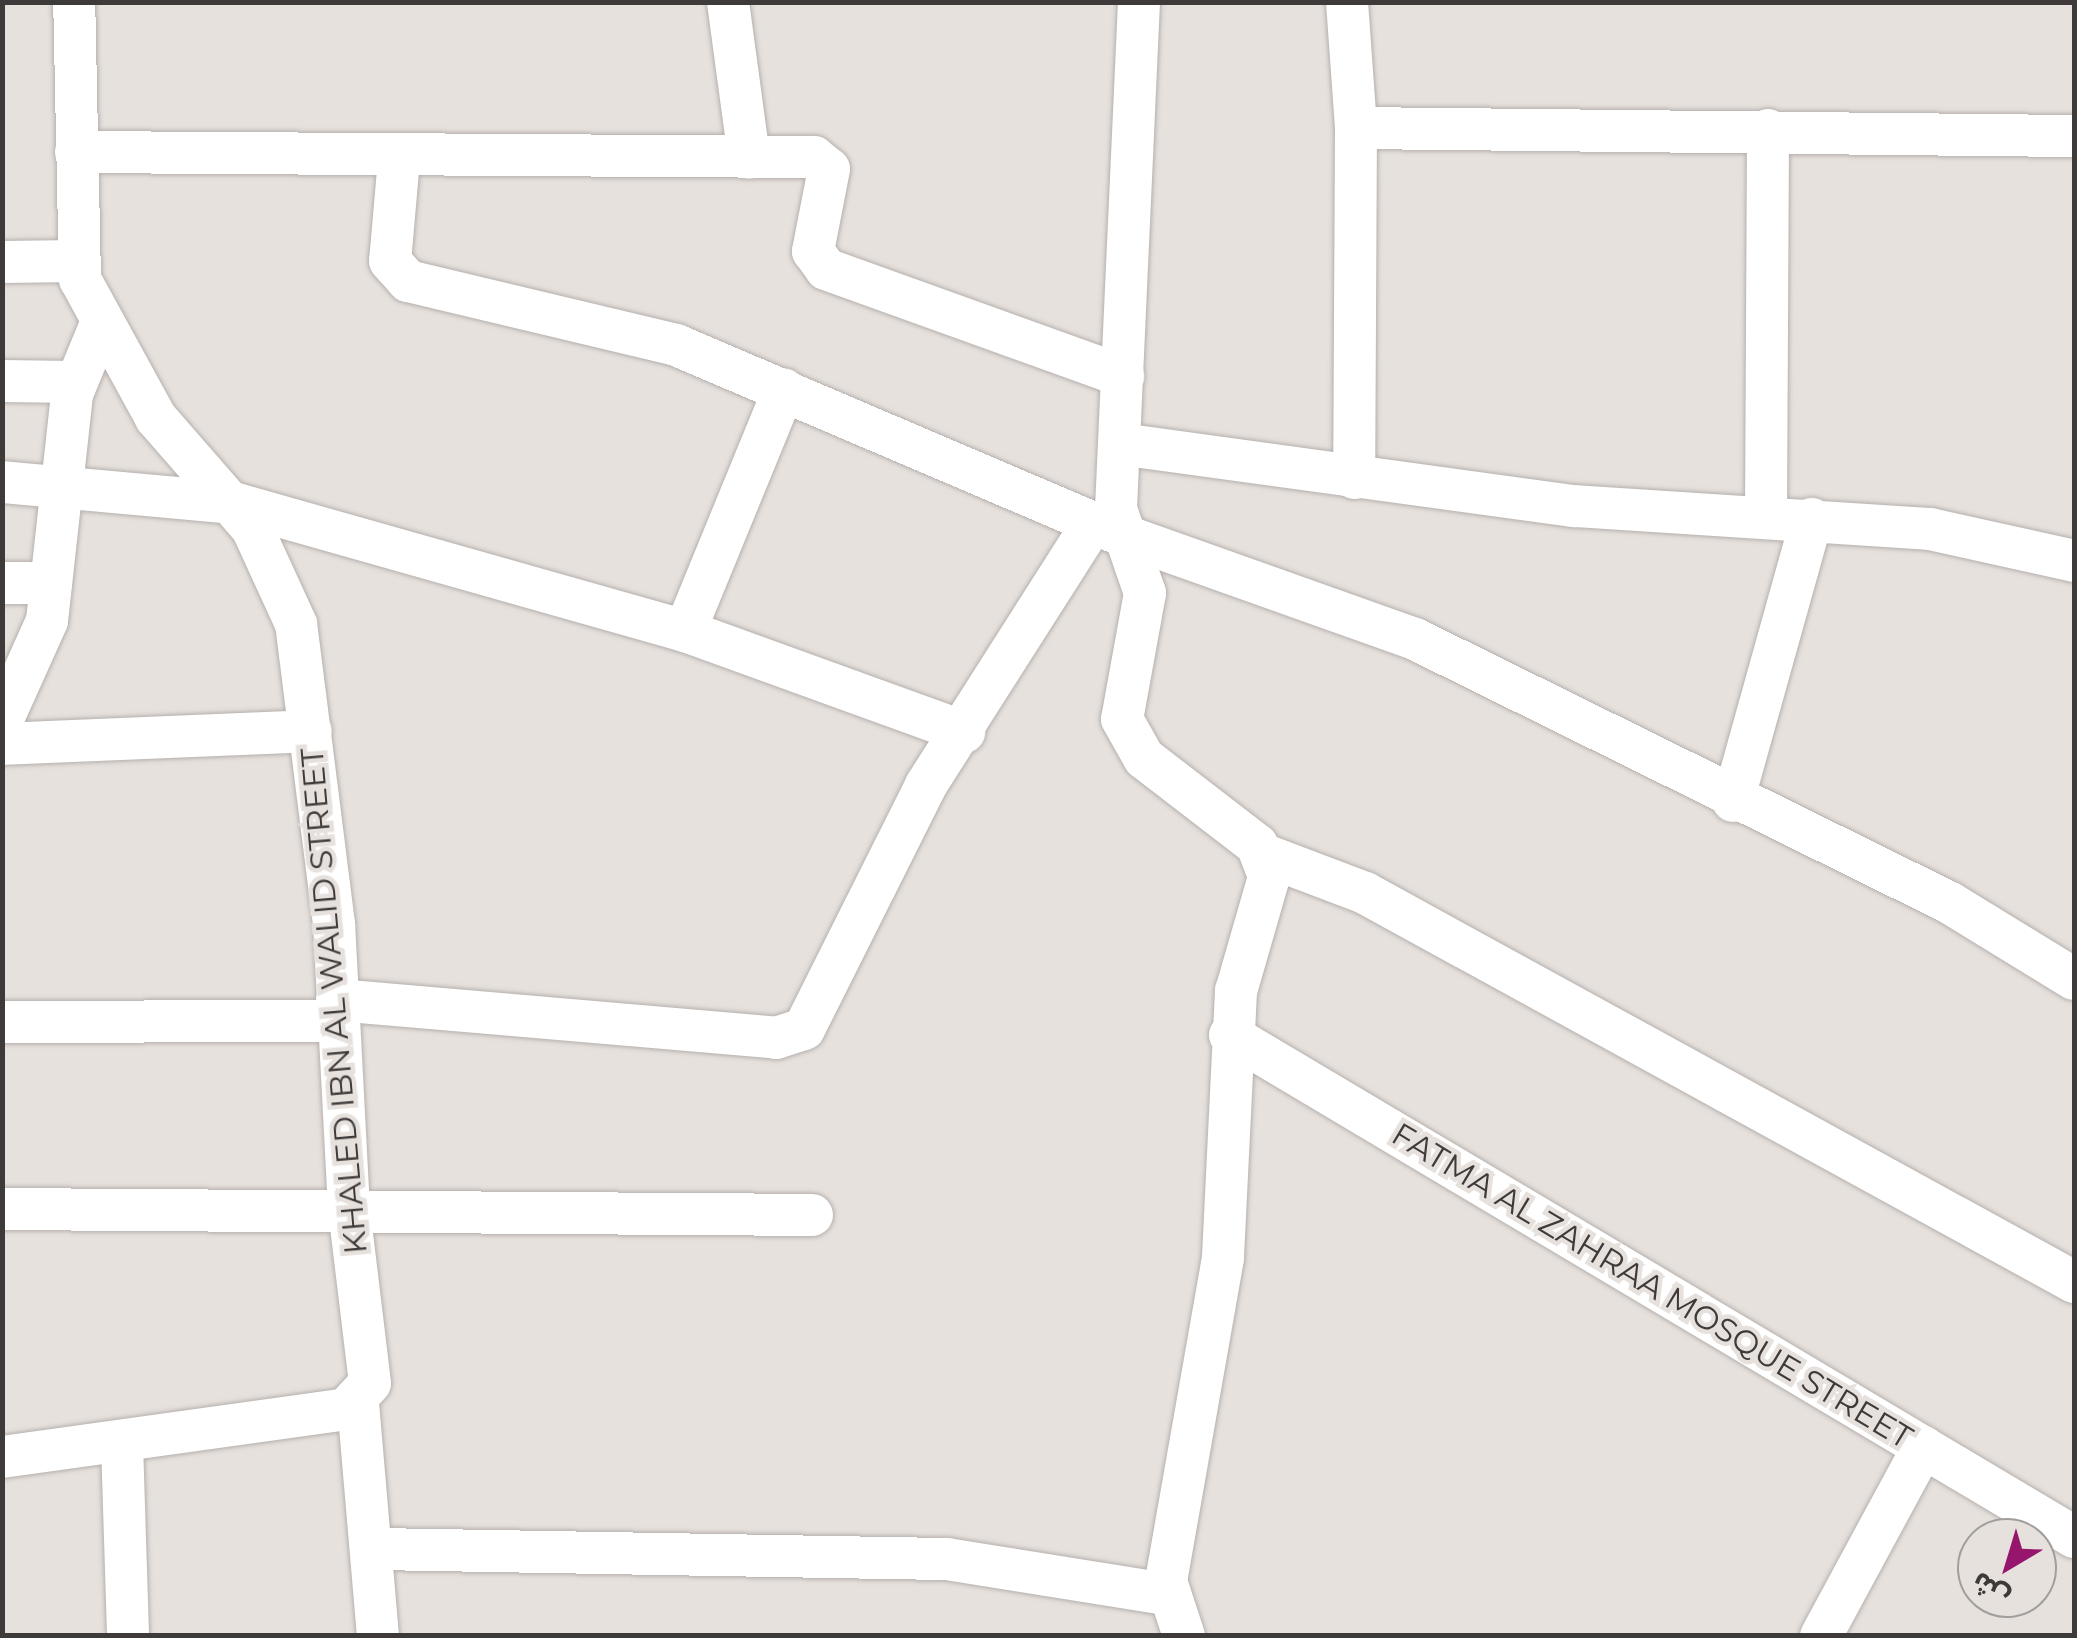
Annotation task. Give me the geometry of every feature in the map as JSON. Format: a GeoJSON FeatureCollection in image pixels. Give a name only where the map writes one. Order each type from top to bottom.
{"type":"FeatureCollection","features":[{"type":"Feature","properties":{"kind":"street","name":"KHALED IBN AL WALID STREET"},"geometry":{"type":"LineString","coordinates":[[74,2],[77,261],[100,326],[156,418],[234,504],[284,588],[311,731],[337,1011],[349,1209],[370,1373],[358,1402],[376,1550],[378,1636]]}},
{"type":"Feature","properties":{"kind":"street"},"geometry":{"type":"LineString","coordinates":[[728,2],[749,158]]}},
{"type":"Feature","properties":{"kind":"street"},"geometry":{"type":"LineString","coordinates":[[2,1022],[337,1011],[791,1036],[814,1019],[913,810],[1107,529],[1120,444],[1138,2]]}},
{"type":"Feature","properties":{"kind":"street"},"geometry":{"type":"LineString","coordinates":[[1348,2],[1356,128],[1354,478]]}},
{"type":"Feature","properties":{"kind":"street"},"geometry":{"type":"LineString","coordinates":[[1356,128],[2074,136]]}},
{"type":"Feature","properties":{"kind":"street"},"geometry":{"type":"LineString","coordinates":[[1766,518],[1768,130]]}},
{"type":"Feature","properties":{"kind":"street"},"geometry":{"type":"LineString","coordinates":[[76,152],[399,158],[749,158],[827,165],[813,250],[826,269],[1123,376]]}},
{"type":"Feature","properties":{"kind":"street"},"geometry":{"type":"LineString","coordinates":[[399,158],[390,261],[399,276],[631,330],[784,390],[1107,529],[1489,671],[1733,801],[1950,903],[2074,979]]}},
{"type":"Feature","properties":{"kind":"street"},"geometry":{"type":"LineString","coordinates":[[2,262],[77,261]]}},
{"type":"Feature","properties":{"kind":"street"},"geometry":{"type":"LineString","coordinates":[[100,326],[75,382],[51,583],[38,655],[4,725],[311,731]]}},
{"type":"Feature","properties":{"kind":"street"},"geometry":{"type":"LineString","coordinates":[[2,382],[75,382]]}},
{"type":"Feature","properties":{"kind":"street"},"geometry":{"type":"LineString","coordinates":[[685,632],[784,390]]}},
{"type":"Feature","properties":{"kind":"street"},"geometry":{"type":"LineString","coordinates":[[1120,444],[1354,478],[1766,518],[1930,529],[2074,561]]}},
{"type":"Feature","properties":{"kind":"street"},"geometry":{"type":"LineString","coordinates":[[2,482],[62,482],[234,504],[685,632],[964,732]]}},
{"type":"Feature","properties":{"kind":"street"},"geometry":{"type":"LineString","coordinates":[[1733,801],[1812,519]]}},
{"type":"Feature","properties":{"kind":"street"},"geometry":{"type":"LineString","coordinates":[[1107,529],[1145,593],[1122,704],[1126,733],[1264,855],[1366,893],[2074,1282]]}},
{"type":"Feature","properties":{"kind":"street"},"geometry":{"type":"LineString","coordinates":[[2,584],[51,583]]}},
{"type":"Feature","properties":{"kind":"street"},"geometry":{"type":"LineString","coordinates":[[1184,1636],[1166,1594],[1223,1258],[1230,1036],[1267,886],[1264,855]]}},
{"type":"Feature","properties":{"kind":"street","name":"FATMA AL ZAHRAA MOSQUE STREET"},"geometry":{"type":"LineString","coordinates":[[1230,1036],[2074,1537]]}},
{"type":"Feature","properties":{"kind":"street"},"geometry":{"type":"LineString","coordinates":[[2,1209],[812,1215]]}},
{"type":"Feature","properties":{"kind":"street"},"geometry":{"type":"LineString","coordinates":[[2,1457],[122,1443],[358,1402]]}},
{"type":"Feature","properties":{"kind":"street"},"geometry":{"type":"LineString","coordinates":[[122,1443],[128,1636]]}},
{"type":"Feature","properties":{"kind":"street"},"geometry":{"type":"LineString","coordinates":[[1820,1636],[1922,1447]]}},
{"type":"Feature","properties":{"kind":"street"},"geometry":{"type":"LineString","coordinates":[[376,1550],[947,1560],[1166,1594]]}}]}
